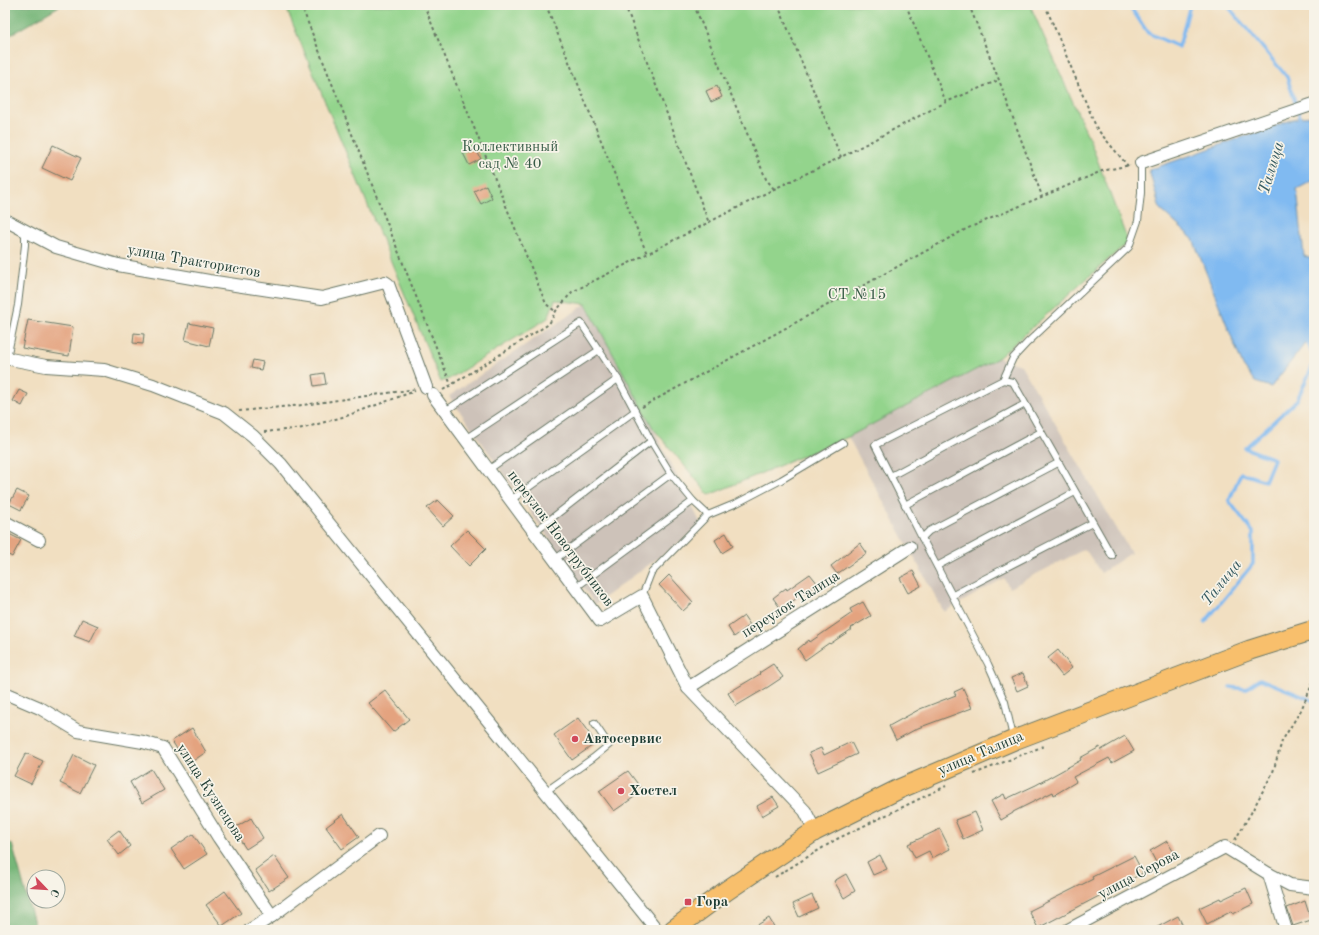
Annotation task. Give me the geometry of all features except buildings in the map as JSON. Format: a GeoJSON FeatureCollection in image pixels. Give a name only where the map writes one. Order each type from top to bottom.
{"type":"FeatureCollection","features":[{"type":"Feature","properties":{"kind":"main road","name":"улица Талица"},"geometry":{"type":"LineString","coordinates":[[673,930],[726,891],[816,831],[899,789],[1014,740],[1250,650],[1314,630]]}},
{"type":"Feature","properties":{"kind":"street"},"geometry":{"type":"LineString","coordinates":[[1141,163],[1314,104]]}},
{"type":"Feature","properties":{"kind":"street","name":"улица Трактористов"},"geometry":{"type":"LineString","coordinates":[[5,220],[56,247],[118,265],[209,282],[322,298],[384,282]]}},
{"type":"Feature","properties":{"kind":"street","name":"переулок Новотрубников"},"geometry":{"type":"LineString","coordinates":[[384,282],[388,284],[429,391],[600,621],[642,596]]}},
{"type":"Feature","properties":{"kind":"street"},"geometry":{"type":"LineString","coordinates":[[6,358],[46,366],[104,370],[153,385],[224,413],[253,436],[281,464],[657,930]]}},
{"type":"Feature","properties":{"kind":"street"},"geometry":{"type":"LineString","coordinates":[[5,522],[39,540]]}},
{"type":"Feature","properties":{"kind":"street","name":"переулок Талица"},"geometry":{"type":"LineString","coordinates":[[688,688],[910,547]]}},
{"type":"Feature","properties":{"kind":"street"},"geometry":{"type":"LineString","coordinates":[[642,596],[688,688],[805,811],[816,831]]}},
{"type":"Feature","properties":{"kind":"street","name":"улица Кузнецова"},"geometry":{"type":"LineString","coordinates":[[5,693],[40,708],[78,731],[143,742],[163,748],[219,838],[272,916]]}},
{"type":"Feature","properties":{"kind":"street"},"geometry":{"type":"LineString","coordinates":[[250,930],[272,916],[379,836]]}},
{"type":"Feature","properties":{"kind":"street"},"geometry":{"type":"LineString","coordinates":[[1225,847],[1290,885],[1314,888]]}},
{"type":"Feature","properties":{"kind":"street","name":"улица Серова"},"geometry":{"type":"LineString","coordinates":[[1068,930],[1225,847]]}},
{"type":"Feature","properties":{"kind":"street"},"geometry":{"type":"LineString","coordinates":[[1269,874],[1286,930]]}},
{"type":"Feature","properties":{"kind":"lane"},"geometry":{"type":"LineString","coordinates":[[1004,380],[1013,358],[1027,343],[1129,247],[1138,221],[1141,193],[1141,163]]}},
{"type":"Feature","properties":{"kind":"lane"},"geometry":{"type":"LineString","coordinates":[[6,358],[18,305],[25,245],[25,235],[19,227]]}},
{"type":"Feature","properties":{"kind":"lane"},"geometry":{"type":"LineString","coordinates":[[445,411],[581,323],[618,379],[651,441],[671,474],[693,501],[708,515]]}},
{"type":"Feature","properties":{"kind":"lane"},"geometry":{"type":"LineString","coordinates":[[465,439],[599,350]]}},
{"type":"Feature","properties":{"kind":"lane"},"geometry":{"type":"LineString","coordinates":[[488,470],[618,379]]}},
{"type":"Feature","properties":{"kind":"lane"},"geometry":{"type":"LineString","coordinates":[[1014,740],[1005,702],[988,664],[875,445],[1004,380],[1013,382],[1112,556]]}},
{"type":"Feature","properties":{"kind":"lane"},"geometry":{"type":"LineString","coordinates":[[891,476],[1025,404]]}},
{"type":"Feature","properties":{"kind":"lane"},"geometry":{"type":"LineString","coordinates":[[511,500],[635,411]]}},
{"type":"Feature","properties":{"kind":"lane"},"geometry":{"type":"LineString","coordinates":[[905,505],[1041,432]]}},
{"type":"Feature","properties":{"kind":"lane"},"geometry":{"type":"LineString","coordinates":[[534,532],[651,441]]}},
{"type":"Feature","properties":{"kind":"lane"},"geometry":{"type":"LineString","coordinates":[[642,596],[651,573],[708,515],[737,503],[781,480],[843,443]]}},
{"type":"Feature","properties":{"kind":"lane"},"geometry":{"type":"LineString","coordinates":[[922,538],[929,531],[1058,463]]}},
{"type":"Feature","properties":{"kind":"lane"},"geometry":{"type":"LineString","coordinates":[[554,560],[671,474]]}},
{"type":"Feature","properties":{"kind":"lane"},"geometry":{"type":"LineString","coordinates":[[937,566],[1075,492]]}},
{"type":"Feature","properties":{"kind":"lane"},"geometry":{"type":"LineString","coordinates":[[575,588],[693,501]]}},
{"type":"Feature","properties":{"kind":"lane"},"geometry":{"type":"LineString","coordinates":[[953,595],[1092,523]]}},
{"type":"Feature","properties":{"kind":"lane"},"geometry":{"type":"LineString","coordinates":[[546,792],[609,745],[594,723]]}},
{"type":"Feature","properties":{"kind":"path"},"geometry":{"type":"LineString","coordinates":[[301,5],[451,385]]}},
{"type":"Feature","properties":{"kind":"path"},"geometry":{"type":"LineString","coordinates":[[424,5],[546,304],[556,311]]}},
{"type":"Feature","properties":{"kind":"path"},"geometry":{"type":"LineString","coordinates":[[546,5],[647,254]]}},
{"type":"Feature","properties":{"kind":"path"},"geometry":{"type":"LineString","coordinates":[[625,5],[709,223]]}},
{"type":"Feature","properties":{"kind":"path"},"geometry":{"type":"LineString","coordinates":[[694,5],[766,179],[774,189]]}},
{"type":"Feature","properties":{"kind":"path"},"geometry":{"type":"LineString","coordinates":[[778,5],[841,157]]}},
{"type":"Feature","properties":{"kind":"path"},"geometry":{"type":"LineString","coordinates":[[906,5],[946,102]]}},
{"type":"Feature","properties":{"kind":"path"},"geometry":{"type":"LineString","coordinates":[[969,5],[999,80],[1042,196]]}},
{"type":"Feature","properties":{"kind":"path"},"geometry":{"type":"LineString","coordinates":[[1045,5],[1097,129],[1128,166]]}},
{"type":"Feature","properties":{"kind":"path"},"geometry":{"type":"LineString","coordinates":[[253,436],[259,432],[304,428],[451,385],[550,324],[556,311],[572,292],[774,189],[841,157],[946,102],[999,80]]}},
{"type":"Feature","properties":{"kind":"path"},"geometry":{"type":"LineString","coordinates":[[635,411],[966,229],[1102,171],[1141,163]]}},
{"type":"Feature","properties":{"kind":"path"},"geometry":{"type":"LineString","coordinates":[[224,413],[429,391]]}},
{"type":"Feature","properties":{"kind":"path"},"geometry":{"type":"LineString","coordinates":[[1225,847],[1234,841],[1273,772],[1282,740],[1312,688],[1314,680]]}},
{"type":"Feature","properties":{"kind":"path"},"geometry":{"type":"LineString","coordinates":[[973,775],[1050,743]]}},
{"type":"Feature","properties":{"kind":"path"},"geometry":{"type":"LineString","coordinates":[[773,879],[837,839],[952,784]]}},
{"type":"Feature","properties":{"kind":"shaded area"},"geometry":{"type":"Polygon","coordinates":[[[586,304],[640,402],[702,526],[595,604],[449,396],[586,304]]]}},
{"type":"Feature","properties":{"kind":"shaded area"},"geometry":{"type":"Polygon","coordinates":[[[998,358],[1021,365],[1131,553],[1101,573],[1085,549],[1009,588],[1004,578],[944,612],[848,437],[998,358]]]}},
{"type":"Feature","properties":{"kind":"green space"},"geometry":{"type":"Polygon","coordinates":[[[5,5],[61,5],[5,38],[5,5]]]}},
{"type":"Feature","properties":{"kind":"green space","name":"Коллективный сад № 40"},"geometry":{"type":"Polygon","coordinates":[[[285,5],[1030,5],[1091,143],[1128,242],[998,358],[848,437],[709,495],[653,428],[586,304],[555,300],[548,318],[449,379],[441,382],[285,5]]]}},
{"type":"Feature","properties":{"kind":"green space"},"geometry":{"type":"Polygon","coordinates":[[[5,841],[12,844],[26,894],[26,909],[30,909],[36,930],[5,930],[5,841]]]}},
{"type":"Feature","properties":{"kind":"water"},"geometry":{"type":"Polygon","coordinates":[[[1314,116],[1314,180],[1297,189],[1304,256],[1314,260],[1314,345],[1307,341],[1271,387],[1255,382],[1243,366],[1193,239],[1160,209],[1149,170],[1300,117],[1314,116]]]}},
{"type":"Feature","properties":{"kind":"waterway","name":"Талица"},"geometry":{"type":"LineString","coordinates":[[1129,5],[1148,33],[1179,47],[1190,5]]}},
{"type":"Feature","properties":{"kind":"waterway","name":"Талица"},"geometry":{"type":"LineString","coordinates":[[1227,5],[1287,77],[1300,117],[1299,121]]}},
{"type":"Feature","properties":{"kind":"waterway","name":"Талица"},"geometry":{"type":"LineString","coordinates":[[1304,338],[1307,341],[1314,358]]}},
{"type":"Feature","properties":{"kind":"waterway","name":"Талица"},"geometry":{"type":"LineString","coordinates":[[1205,622],[1253,564],[1253,532],[1229,501],[1241,473],[1265,481],[1274,459],[1245,448],[1297,400],[1314,363]]}},
{"type":"Feature","properties":{"kind":"waterway","name":"Талица"},"geometry":{"type":"LineString","coordinates":[[1230,687],[1245,689],[1260,679],[1314,701]]}},
{"type":"Feature","properties":{"kind":"place","name":"Автосервис"},"geometry":{"type":"Point","coordinates":[575,739]}},
{"type":"Feature","properties":{"kind":"place","name":"Хостел"},"geometry":{"type":"Point","coordinates":[621,791]}},
{"type":"Feature","properties":{"kind":"place","name":"Гора"},"geometry":{"type":"Point","coordinates":[688,902]}},
{"type":"Feature","properties":{"kind":"park label","name":"СТ №15"},"geometry":{"type":"Point","coordinates":[857,295]}}]}
